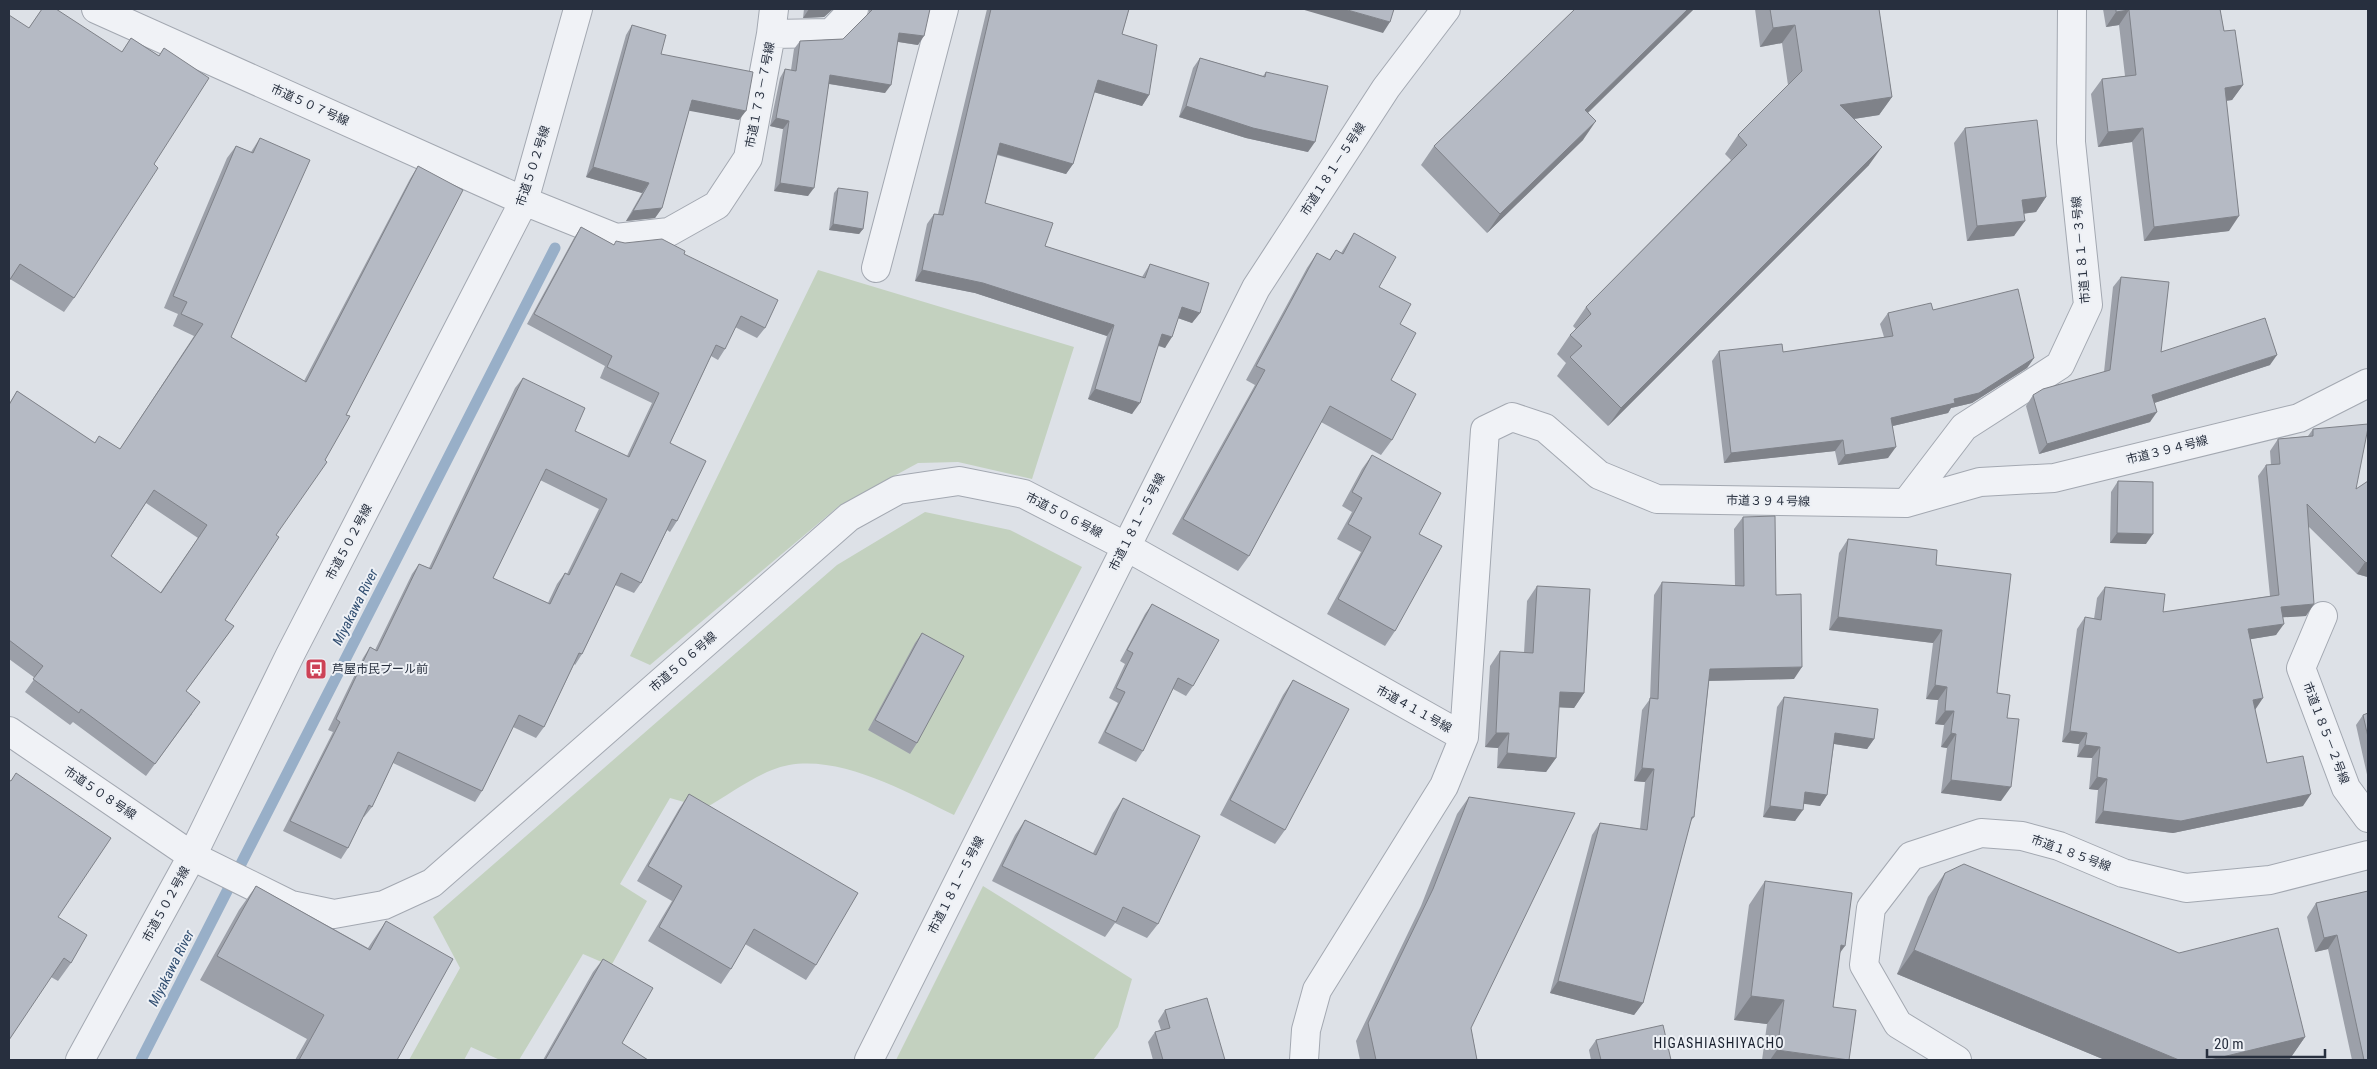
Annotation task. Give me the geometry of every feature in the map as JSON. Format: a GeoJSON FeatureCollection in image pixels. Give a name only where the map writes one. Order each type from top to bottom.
{"type":"FeatureCollection","features":[{"type":"Feature","properties":{"kind":"street","name":"市道５０７号線"},"geometry":{"type":"LineString","coordinates":[[96,9],[524,201]]}},
{"type":"Feature","properties":{"kind":"street","name":"市道５０２号線"},"geometry":{"type":"LineString","coordinates":[[86,1058],[202,860],[290,655],[524,201],[578,9]]}},
{"type":"Feature","properties":{"kind":"street"},"geometry":{"type":"LineString","coordinates":[[773,22],[830,33],[854,9]]}},
{"type":"Feature","properties":{"kind":"street"},"geometry":{"type":"LineString","coordinates":[[876,268],[944,9]]}},
{"type":"Feature","properties":{"kind":"street","name":"市道１８１－５号線"},"geometry":{"type":"LineString","coordinates":[[869,1060],[1256,288],[1386,88],[1446,9]]}},
{"type":"Feature","properties":{"kind":"street","name":"市道１８１－３号線"},"geometry":{"type":"LineString","coordinates":[[1906,503],[1964,428],[2060,365],[2088,305],[2071,142],[2072,9]]}},
{"type":"Feature","properties":{"kind":"street","name":"市道１７３－７号線"},"geometry":{"type":"LineString","coordinates":[[524,201],[616,238],[668,232],[717,205],[748,158],[773,22]]}},
{"type":"Feature","properties":{"kind":"street","name":"市道３９４号線"},"geometry":{"type":"LineString","coordinates":[[1464,737],[1485,430],[1512,417],[1545,428],[1599,475],[1657,499],[1906,503],[1980,482],[2054,478],[2299,418],[2368,383]]}},
{"type":"Feature","properties":{"kind":"street","name":"市道５０６号線"},"geometry":{"type":"LineString","coordinates":[[202,860],[291,905],[334,914],[384,905],[432,883],[848,517],[898,490],[959,481],[1024,494],[1125,546]]}},
{"type":"Feature","properties":{"kind":"street","name":"市道４１１号線"},"geometry":{"type":"LineString","coordinates":[[1125,546],[1464,737],[1444,786],[1317,990],[1306,1030],[1304,1060]]}},
{"type":"Feature","properties":{"kind":"street","name":"市道１８５－２号線"},"geometry":{"type":"LineString","coordinates":[[2323,616],[2301,668],[2346,788],[2368,818]]}},
{"type":"Feature","properties":{"kind":"street","name":"市道５０８号線"},"geometry":{"type":"LineString","coordinates":[[9,731],[202,860]]}},
{"type":"Feature","properties":{"kind":"street","name":"市道１８５号線"},"geometry":{"type":"LineString","coordinates":[[1957,1060],[1898,1024],[1864,965],[1871,908],[1910,856],[1981,833],[2022,836],[2059,846],[2123,873],[2186,888],[2270,880],[2368,855]]}},
{"type":"Feature","properties":{"kind":"green space"},"geometry":{"type":"Polygon","coordinates":[[[818,270],[1074,347],[1032,479],[958,462],[918,463],[839,506],[650,665],[630,656],[818,270]]]}},
{"type":"Feature","properties":{"kind":"green space"},"geometry":{"type":"Polygon","coordinates":[[[925,512],[1010,530],[1082,567],[954,815],[889,784],[865,775],[817,764],[794,764],[772,770],[746,783],[705,808],[670,798],[620,884],[647,901],[611,966],[583,954],[519,1060],[500,1060],[471,1047],[464,1060],[409,1060],[460,968],[433,917],[837,565],[925,512]]]}},
{"type":"Feature","properties":{"kind":"green space"},"geometry":{"type":"Polygon","coordinates":[[[983,886],[1132,979],[1118,1027],[1093,1060],[896,1060],[983,886]]]}},
{"type":"Feature","properties":{"kind":"building"},"geometry":{"type":"Polygon","coordinates":[[[42,9],[56,9],[122,52],[131,38],[159,56],[164,48],[209,78],[154,164],[158,168],[74,298],[20,264],[9,281],[9,15],[29,28],[42,9]]]}},
{"type":"Feature","properties":{"kind":"building"},"geometry":{"type":"Polygon","coordinates":[[[873,9],[930,9],[924,36],[899,33],[891,85],[830,75],[814,188],[780,183],[789,121],[776,118],[785,69],[796,71],[800,41],[843,39],[873,9]]]}},
{"type":"Feature","properties":{"kind":"building"},"geometry":{"type":"Polygon","coordinates":[[[991,9],[1129,9],[1122,34],[1157,45],[1149,95],[1098,80],[1073,164],[1000,143],[985,203],[1053,223],[1045,246],[1145,278],[1150,264],[1209,283],[1200,313],[1182,307],[1172,337],[1162,334],[1140,403],[1095,389],[1114,325],[983,283],[922,270],[934,214],[943,215],[991,9]]]}},
{"type":"Feature","properties":{"kind":"building"},"geometry":{"type":"Polygon","coordinates":[[[1344,9],[1394,9],[1390,22],[1344,9]]]}},
{"type":"Feature","properties":{"kind":"building"},"geometry":{"type":"Polygon","coordinates":[[[1575,9],[1688,9],[1585,110],[1596,121],[1500,214],[1434,146],[1575,9]]]}},
{"type":"Feature","properties":{"kind":"building"},"geometry":{"type":"Polygon","coordinates":[[[1770,9],[1879,9],[1892,97],[1840,105],[1882,147],[1621,408],[1570,357],[1582,346],[1570,335],[1591,314],[1586,307],[1747,145],[1738,135],[1802,71],[1795,25],[1773,28],[1770,9]]]}},
{"type":"Feature","properties":{"kind":"building"},"geometry":{"type":"Polygon","coordinates":[[[2116,9],[2220,9],[2224,31],[2235,30],[2243,85],[2225,88],[2239,216],[2154,227],[2143,128],[2108,132],[2102,79],[2136,75],[2129,10],[2116,12],[2116,9]]]}},
{"type":"Feature","properties":{"kind":"building"},"geometry":{"type":"Polygon","coordinates":[[[632,25],[666,35],[661,54],[753,72],[746,111],[692,100],[662,208],[633,211],[649,183],[593,167],[632,25]]]}},
{"type":"Feature","properties":{"kind":"building"},"geometry":{"type":"Polygon","coordinates":[[[1200,58],[1265,77],[1266,72],[1328,86],[1315,142],[1253,128],[1186,106],[1200,58]]]}},
{"type":"Feature","properties":{"kind":"building"},"geometry":{"type":"Polygon","coordinates":[[[2037,120],[2046,197],[2022,200],[2025,221],[1977,226],[1965,128],[2037,120]]]}},
{"type":"Feature","properties":{"kind":"building"},"geometry":{"type":"Polygon","coordinates":[[[260,138],[310,160],[231,337],[306,382],[418,166],[463,190],[346,415],[350,416],[325,460],[327,462],[276,535],[279,537],[225,620],[234,626],[186,691],[200,702],[155,764],[81,709],[79,713],[33,679],[43,666],[9,640],[9,405],[17,391],[95,443],[99,436],[120,449],[203,324],[181,314],[187,302],[173,296],[236,146],[253,153],[260,138]],[[154,490],[111,556],[161,593],[207,525],[154,490]]]}},
{"type":"Feature","properties":{"kind":"building"},"geometry":{"type":"Polygon","coordinates":[[[838,188],[868,192],[863,229],[833,224],[838,188]]]}},
{"type":"Feature","properties":{"kind":"building"},"geometry":{"type":"Polygon","coordinates":[[[581,227],[614,245],[616,241],[625,243],[662,239],[685,251],[684,254],[778,300],[765,328],[741,316],[725,349],[716,345],[670,443],[706,461],[677,521],[672,519],[641,583],[621,573],[582,654],[579,653],[544,727],[519,715],[482,791],[398,752],[372,807],[369,805],[348,848],[290,821],[340,722],[336,719],[370,647],[377,651],[419,564],[431,569],[523,378],[585,408],[575,431],[629,457],[659,393],[607,367],[612,356],[534,314],[581,227]],[[546,469],[493,578],[550,604],[565,573],[569,575],[607,499],[546,469]]]}},
{"type":"Feature","properties":{"kind":"building"},"geometry":{"type":"Polygon","coordinates":[[[1354,233],[1396,257],[1379,287],[1411,304],[1400,324],[1416,333],[1391,380],[1416,394],[1392,440],[1330,406],[1249,556],[1183,519],[1265,370],[1256,366],[1317,253],[1330,260],[1336,250],[1343,254],[1354,233]]]}},
{"type":"Feature","properties":{"kind":"building"},"geometry":{"type":"Polygon","coordinates":[[[2121,277],[2169,282],[2161,352],[2265,318],[2277,355],[2152,395],[2157,412],[2047,444],[2033,395],[2043,389],[2110,370],[2121,277]]]}},
{"type":"Feature","properties":{"kind":"building"},"geometry":{"type":"Polygon","coordinates":[[[2018,289],[2034,358],[1979,393],[1954,399],[1955,403],[1891,418],[1896,447],[1845,455],[1843,440],[1731,453],[1719,351],[1782,344],[1783,352],[1893,336],[1888,313],[1931,303],[1933,310],[2018,289]]]}},
{"type":"Feature","properties":{"kind":"building"},"geometry":{"type":"Polygon","coordinates":[[[2368,424],[2356,489],[2368,481],[2368,563],[2307,504],[2314,604],[2281,607],[2284,624],[2248,629],[2263,698],[2253,700],[2267,763],[2303,756],[2311,794],[2181,821],[2103,811],[2107,779],[2097,777],[2100,747],[2085,745],[2087,733],[2070,731],[2085,617],[2101,620],[2105,587],[2165,594],[2163,612],[2279,595],[2266,465],[2280,464],[2278,439],[2313,436],[2313,429],[2368,424]]]}},
{"type":"Feature","properties":{"kind":"building"},"geometry":{"type":"Polygon","coordinates":[[[1372,455],[1441,493],[1419,534],[1442,546],[1395,631],[1338,599],[1371,537],[1348,524],[1362,498],[1352,492],[1372,455]]]}},
{"type":"Feature","properties":{"kind":"building"},"geometry":{"type":"Polygon","coordinates":[[[2118,481],[2153,482],[2153,534],[2117,533],[2118,481]]]}},
{"type":"Feature","properties":{"kind":"building"},"geometry":{"type":"Polygon","coordinates":[[[1775,516],[1776,595],[1801,594],[1802,667],[1710,669],[1694,817],[1692,817],[1643,1003],[1558,981],[1600,823],[1647,830],[1654,769],[1642,768],[1650,698],[1658,699],[1662,582],[1744,586],[1743,517],[1775,516]]]}},
{"type":"Feature","properties":{"kind":"building"},"geometry":{"type":"Polygon","coordinates":[[[1848,539],[1937,550],[1936,565],[2011,574],[1997,693],[2010,695],[2007,718],[2019,719],[2011,787],[1951,780],[1956,734],[1951,733],[1954,711],[1945,711],[1947,687],[1935,685],[1942,630],[1838,617],[1848,539]]]}},
{"type":"Feature","properties":{"kind":"building"},"geometry":{"type":"Polygon","coordinates":[[[1537,586],[1590,589],[1584,693],[1560,692],[1556,758],[1507,753],[1509,733],[1496,733],[1500,651],[1533,653],[1537,586]]]}},
{"type":"Feature","properties":{"kind":"building"},"geometry":{"type":"Polygon","coordinates":[[[1152,604],[1219,640],[1193,686],[1178,678],[1143,751],[1105,732],[1125,692],[1116,688],[1133,653],[1127,650],[1152,604]]]}},
{"type":"Feature","properties":{"kind":"building"},"geometry":{"type":"Polygon","coordinates":[[[922,633],[964,656],[917,743],[875,720],[922,633]]]}},
{"type":"Feature","properties":{"kind":"building"},"geometry":{"type":"Polygon","coordinates":[[[1293,680],[1349,709],[1285,830],[1230,800],[1293,680]]]}},
{"type":"Feature","properties":{"kind":"building"},"geometry":{"type":"Polygon","coordinates":[[[1784,697],[1878,709],[1874,739],[1835,733],[1827,795],[1805,792],[1803,810],[1770,806],[1784,697]]]}},
{"type":"Feature","properties":{"kind":"building"},"geometry":{"type":"Polygon","coordinates":[[[2368,713],[2368,737],[2363,715],[2368,713]]]}},
{"type":"Feature","properties":{"kind":"building"},"geometry":{"type":"Polygon","coordinates":[[[16,773],[111,838],[58,917],[87,935],[71,963],[64,958],[9,1040],[9,780],[11,781],[16,773]]]}},
{"type":"Feature","properties":{"kind":"building"},"geometry":{"type":"Polygon","coordinates":[[[689,794],[858,893],[816,965],[754,929],[731,969],[659,927],[682,886],[648,866],[689,794]]]}},
{"type":"Feature","properties":{"kind":"building"},"geometry":{"type":"Polygon","coordinates":[[[1469,797],[1575,813],[1471,1028],[1477,1060],[1376,1060],[1368,1023],[1433,889],[1469,797]]]}},
{"type":"Feature","properties":{"kind":"building"},"geometry":{"type":"Polygon","coordinates":[[[1123,798],[1200,836],[1158,924],[1123,907],[1116,922],[1002,866],[1025,820],[1096,855],[1123,798]]]}},
{"type":"Feature","properties":{"kind":"building"},"geometry":{"type":"Polygon","coordinates":[[[1964,864],[2179,953],[2278,928],[2305,1037],[2210,1060],[2179,1060],[1914,950],[1945,873],[1964,864]]]}},
{"type":"Feature","properties":{"kind":"building"},"geometry":{"type":"Polygon","coordinates":[[[1765,881],[1852,893],[1845,946],[1841,945],[1833,1007],[1856,1010],[1849,1060],[1777,1050],[1784,1000],[1751,996],[1765,881]]]}},
{"type":"Feature","properties":{"kind":"building"},"geometry":{"type":"Polygon","coordinates":[[[256,886],[370,950],[386,921],[453,959],[397,1060],[299,1060],[324,1015],[217,956],[256,886]]]}},
{"type":"Feature","properties":{"kind":"building"},"geometry":{"type":"Polygon","coordinates":[[[2368,891],[2368,1060],[2364,1060],[2337,935],[2324,938],[2316,903],[2368,891]]]}},
{"type":"Feature","properties":{"kind":"building"},"geometry":{"type":"Polygon","coordinates":[[[603,959],[653,988],[622,1043],[648,1060],[545,1060],[603,959]]]}},
{"type":"Feature","properties":{"kind":"building"},"geometry":{"type":"Polygon","coordinates":[[[1207,998],[1225,1060],[1163,1060],[1155,1032],[1170,1028],[1165,1010],[1207,998]]]}},
{"type":"Feature","properties":{"kind":"building"},"geometry":{"type":"Polygon","coordinates":[[[1663,1025],[1671,1060],[1601,1060],[1596,1040],[1663,1025]]]}},
{"type":"Feature","properties":{"kind":"waterway","name":"Miyakawa River"},"geometry":{"type":"LineString","coordinates":[[141,1060],[555,248]]}},
{"type":"Feature","properties":{"kind":"place","name":"芦屋市民プール前"},"geometry":{"type":"Point","coordinates":[316,669]}},
{"type":"Feature","properties":{"kind":"district","name":"HIGASHIASHIYACHO"},"geometry":{"type":"Point","coordinates":[1719,1043]}}]}
